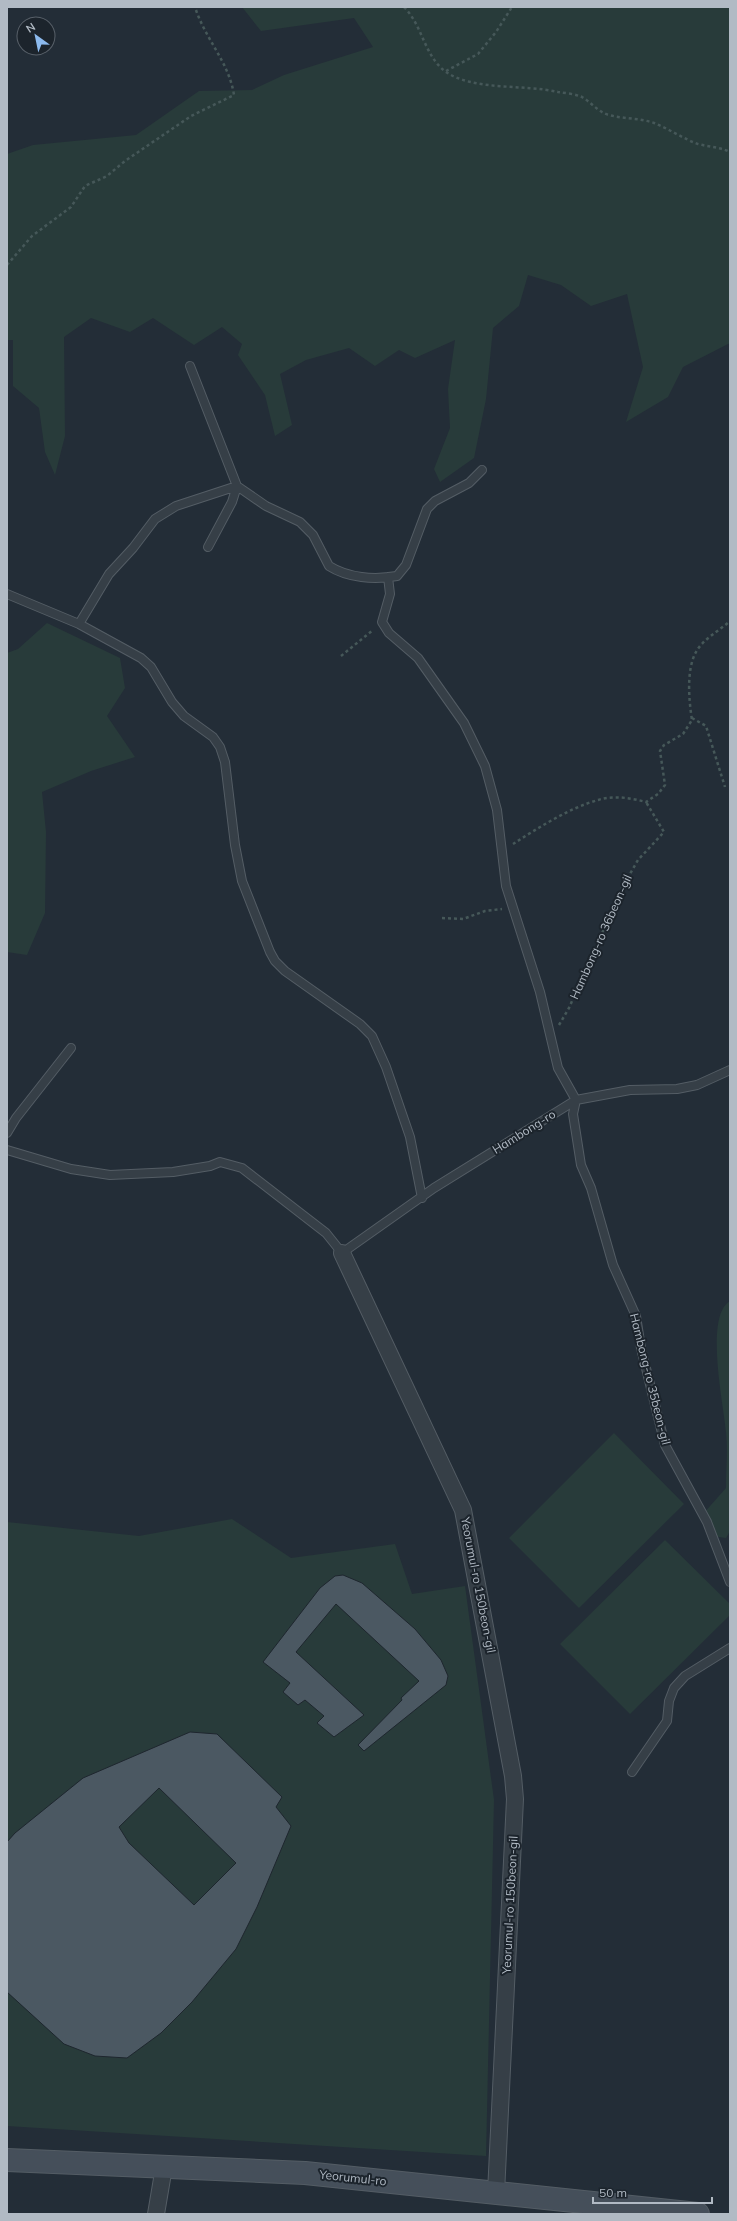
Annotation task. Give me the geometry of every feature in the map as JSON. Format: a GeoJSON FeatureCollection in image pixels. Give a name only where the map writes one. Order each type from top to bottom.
{"type":"FeatureCollection","features":[{"type":"Feature","properties":{"kind":"main road","name":"Yeorumul-ro"},"geometry":{"type":"LineString","coordinates":[[7,2160],[305,2173],[698,2214]]}},
{"type":"Feature","properties":{"kind":"street","name":"Yeorumul-ro 150beon-gil"},"geometry":{"type":"LineString","coordinates":[[342,1254],[463,1510],[513,1776],[515,1799],[496,2193]]}},
{"type":"Feature","properties":{"kind":"street"},"geometry":{"type":"LineString","coordinates":[[156,2214],[164,2167]]}},
{"type":"Feature","properties":{"kind":"lane"},"geometry":{"type":"LineString","coordinates":[[190,366],[237,486],[266,506],[300,522],[313,535],[328,566],[351,576],[397,576],[406,565],[427,509],[435,501],[469,483],[482,470]]}},
{"type":"Feature","properties":{"kind":"lane"},"geometry":{"type":"LineString","coordinates":[[208,548],[232,502],[237,486]]}},
{"type":"Feature","properties":{"kind":"lane"},"geometry":{"type":"LineString","coordinates":[[80,624],[109,574],[133,548],[155,519],[176,506],[237,486]]}},
{"type":"Feature","properties":{"kind":"lane"},"geometry":{"type":"LineString","coordinates":[[388,577],[390,594],[382,622],[389,632],[418,658],[464,723],[485,766],[497,810],[500,851],[506,886],[540,992],[558,1068],[576,1100]]}},
{"type":"Feature","properties":{"kind":"lane"},"geometry":{"type":"LineString","coordinates":[[7,594],[80,624],[146,662],[151,667],[172,702],[184,716],[213,737],[220,747],[225,762],[235,845],[242,881],[270,952],[275,961],[284,971],[360,1024],[372,1036],[386,1067],[410,1137],[422,1198]]}},
{"type":"Feature","properties":{"kind":"lane"},"geometry":{"type":"LineString","coordinates":[[7,1133],[16,1118],[71,1048]]}},
{"type":"Feature","properties":{"kind":"lane","name":"Hambong-ro"},"geometry":{"type":"LineString","coordinates":[[342,1254],[434,1188],[576,1100],[630,1090],[678,1089],[697,1085],[730,1070]]}},
{"type":"Feature","properties":{"kind":"lane","name":"Hambong-ro 35beon-gil"},"geometry":{"type":"LineString","coordinates":[[576,1100],[573,1114],[581,1165],[591,1188],[613,1265],[636,1316],[641,1348],[665,1445],[707,1522],[730,1582]]}},
{"type":"Feature","properties":{"kind":"lane","name":"Yeorumul-ro 150beon-gil"},"geometry":{"type":"LineString","coordinates":[[7,1150],[71,1169],[110,1175],[173,1172],[210,1166],[220,1162],[242,1168],[326,1233],[342,1254]]}},
{"type":"Feature","properties":{"kind":"lane"},"geometry":{"type":"LineString","coordinates":[[632,1772],[667,1722],[669,1701],[674,1688],[685,1676],[730,1648]]}},
{"type":"Feature","properties":{"kind":"path"},"geometry":{"type":"LineString","coordinates":[[7,265],[32,236],[72,207],[85,186],[107,176],[125,161],[190,116],[234,95],[232,80],[227,68],[203,28],[195,7]]}},
{"type":"Feature","properties":{"kind":"path"},"geometry":{"type":"LineString","coordinates":[[404,7],[417,25],[430,56],[445,71],[456,78],[479,85],[504,85],[541,89],[581,97],[598,110],[609,115],[652,123],[697,143],[722,148],[730,152]]}},
{"type":"Feature","properties":{"kind":"path"},"geometry":{"type":"LineString","coordinates":[[445,71],[478,54],[496,32],[512,7]]}},
{"type":"Feature","properties":{"kind":"path"},"geometry":{"type":"LineString","coordinates":[[500,851],[546,824],[598,799],[628,798],[646,802],[658,794],[665,785],[660,751],[664,745],[683,734],[691,718],[689,702],[690,677],[695,652],[708,638],[730,621]]}},
{"type":"Feature","properties":{"kind":"path"},"geometry":{"type":"LineString","coordinates":[[341,656],[382,622]]}},
{"type":"Feature","properties":{"kind":"path"},"geometry":{"type":"LineString","coordinates":[[691,718],[706,726],[725,787]]}},
{"type":"Feature","properties":{"kind":"path","name":"Hambong-ro 36beon-gil"},"geometry":{"type":"LineString","coordinates":[[550,1033],[560,1025],[569,1008],[622,886],[638,860],[664,832],[646,802]]}},
{"type":"Feature","properties":{"kind":"path"},"geometry":{"type":"LineString","coordinates":[[442,918],[463,919],[485,911],[512,907]]}},
{"type":"Feature","properties":{"kind":"green space"},"geometry":{"type":"Polygon","coordinates":[[[242,7],[730,7],[730,343],[683,367],[668,397],[626,422],[643,367],[627,294],[591,306],[561,285],[528,275],[519,306],[493,328],[486,399],[474,458],[440,482],[434,469],[450,428],[448,389],[455,340],[415,358],[399,350],[375,366],[349,348],[306,360],[280,374],[292,425],[275,436],[265,395],[238,355],[242,344],[222,327],[194,345],[153,318],[130,332],[91,318],[64,337],[65,436],[55,475],[45,452],[39,408],[13,386],[13,340],[7,340],[7,154],[33,145],[136,135],[199,91],[252,90],[284,75],[373,47],[354,18],[261,31],[242,7]]]}},
{"type":"Feature","properties":{"kind":"green space"},"geometry":{"type":"Polygon","coordinates":[[[47,623],[120,658],[125,688],[107,716],[135,757],[91,771],[42,792],[46,832],[45,913],[27,955],[7,952],[7,653],[18,649],[47,623]]]}},
{"type":"Feature","properties":{"kind":"green space"},"geometry":{"type":"Polygon","coordinates":[[[730,1301],[730,1531],[726,1538],[712,1536],[703,1514],[726,1488],[727,1439],[720,1383],[717,1342],[718,1324],[722,1310],[730,1301]]]}},
{"type":"Feature","properties":{"kind":"green space"},"geometry":{"type":"Polygon","coordinates":[[[614,1433],[684,1504],[579,1608],[509,1538],[614,1433]]]}},
{"type":"Feature","properties":{"kind":"green space"},"geometry":{"type":"Polygon","coordinates":[[[232,1519],[291,1558],[395,1544],[412,1594],[465,1586],[494,1800],[486,2156],[7,2126],[7,1522],[139,1536],[232,1519]]]}},
{"type":"Feature","properties":{"kind":"green space"},"geometry":{"type":"Polygon","coordinates":[[[665,1540],[730,1604],[730,1615],[630,1714],[560,1644],[665,1540]]]}},
{"type":"Feature","properties":{"kind":"building"},"geometry":{"type":"Polygon","coordinates":[[[343,1575],[362,1583],[415,1629],[441,1660],[448,1676],[446,1685],[364,1751],[358,1745],[402,1700],[401,1698],[419,1681],[336,1604],[296,1652],[364,1715],[334,1737],[317,1723],[324,1716],[305,1700],[298,1705],[283,1692],[290,1683],[263,1662],[320,1588],[335,1576],[343,1575]]]}},
{"type":"Feature","properties":{"kind":"building"},"geometry":{"type":"Polygon","coordinates":[[[190,1732],[217,1734],[282,1797],[276,1807],[291,1826],[257,1907],[236,1949],[192,2002],[161,2033],[127,2058],[95,2056],[64,2044],[7,1992],[7,1842],[15,1833],[83,1778],[190,1732]],[[159,1788],[119,1827],[129,1843],[194,1905],[236,1863],[159,1788]]]}}]}
